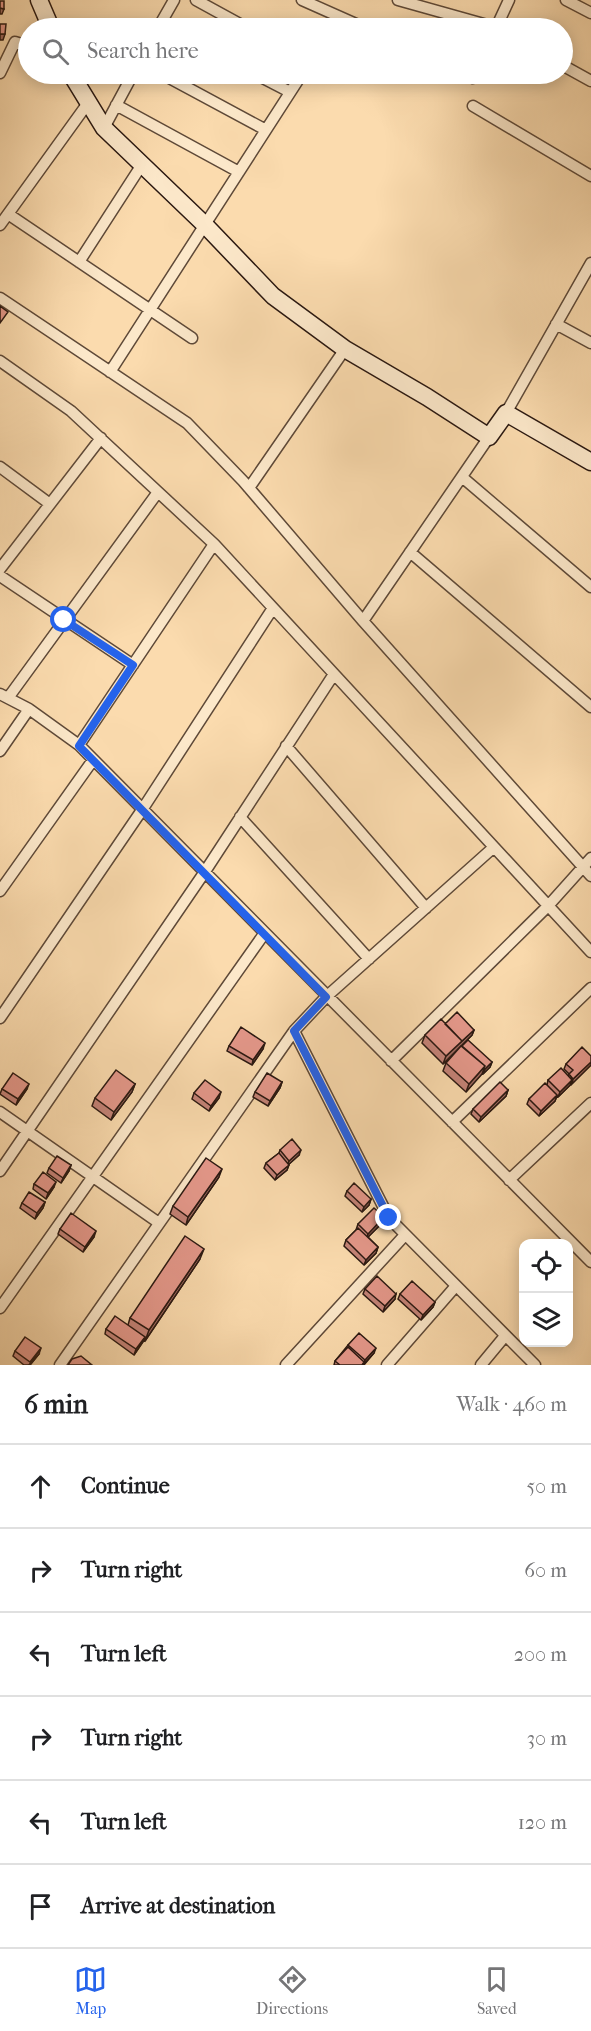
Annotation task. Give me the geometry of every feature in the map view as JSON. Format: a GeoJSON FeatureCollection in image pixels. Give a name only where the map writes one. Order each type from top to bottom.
{"type":"FeatureCollection","features":[{"type":"Feature","properties":{"kind":"street"},"geometry":{"type":"LineString","coordinates":[[39,0],[47,18]]}},
{"type":"Feature","properties":{"kind":"street"},"geometry":{"type":"LineString","coordinates":[[167,18],[174,0]]}},
{"type":"Feature","properties":{"kind":"street"},"geometry":{"type":"LineString","coordinates":[[196,0],[229,18]]}},
{"type":"Feature","properties":{"kind":"street"},"geometry":{"type":"LineString","coordinates":[[302,0],[339,17]]}},
{"type":"Feature","properties":{"kind":"street"},"geometry":{"type":"LineString","coordinates":[[398,0],[462,18]]}},
{"type":"Feature","properties":{"kind":"street"},"geometry":{"type":"LineString","coordinates":[[501,18],[509,0]]}},
{"type":"Feature","properties":{"kind":"street"},"geometry":{"type":"LineString","coordinates":[[566,0],[589,8]]}},
{"type":"Feature","properties":{"kind":"street"},"geometry":{"type":"LineString","coordinates":[[0,73],[15,42],[18,43]]}},
{"type":"Feature","properties":{"kind":"street"},"geometry":{"type":"LineString","coordinates":[[573,71],[591,81]]}},
{"type":"Feature","properties":{"kind":"street"},"geometry":{"type":"LineString","coordinates":[[77,84],[104,128],[205,225],[273,296],[345,349],[427,397],[489,437]]}},
{"type":"Feature","properties":{"kind":"street"},"geometry":{"type":"LineString","coordinates":[[104,128],[128,84]]}},
{"type":"Feature","properties":{"kind":"street"},"geometry":{"type":"LineString","coordinates":[[181,84],[266,130]]}},
{"type":"Feature","properties":{"kind":"street"},"geometry":{"type":"LineString","coordinates":[[274,84],[290,92]]}},
{"type":"Feature","properties":{"kind":"street"},"geometry":{"type":"LineString","coordinates":[[110,372],[295,84]]}},
{"type":"Feature","properties":{"kind":"street"},"geometry":{"type":"LineString","coordinates":[[0,225],[88,103]]}},
{"type":"Feature","properties":{"kind":"street"},"geometry":{"type":"LineString","coordinates":[[116,105],[239,172]]}},
{"type":"Feature","properties":{"kind":"street"},"geometry":{"type":"LineString","coordinates":[[473,106],[591,176]]}},
{"type":"Feature","properties":{"kind":"street"},"geometry":{"type":"LineString","coordinates":[[79,262],[141,166]]}},
{"type":"Feature","properties":{"kind":"street"},"geometry":{"type":"LineString","coordinates":[[8,214],[192,338]]}},
{"type":"Feature","properties":{"kind":"street"},"geometry":{"type":"LineString","coordinates":[[363,621],[506,412],[591,263]]}},
{"type":"Feature","properties":{"kind":"street"},"geometry":{"type":"LineString","coordinates":[[0,298],[187,423],[249,488],[363,621],[587,872]]}},
{"type":"Feature","properties":{"kind":"street"},"geometry":{"type":"LineString","coordinates":[[556,324],[591,344]]}},
{"type":"Feature","properties":{"kind":"street"},"geometry":{"type":"LineString","coordinates":[[249,488],[345,349]]}},
{"type":"Feature","properties":{"kind":"street"},"geometry":{"type":"LineString","coordinates":[[0,361],[71,411],[214,544],[591,952]]}},
{"type":"Feature","properties":{"kind":"street"},"geometry":{"type":"LineString","coordinates":[[506,412],[590,458]]}},
{"type":"Feature","properties":{"kind":"street"},"geometry":{"type":"LineString","coordinates":[[0,569],[101,438]]}},
{"type":"Feature","properties":{"kind":"street"},"geometry":{"type":"LineString","coordinates":[[0,467],[50,504]]}},
{"type":"Feature","properties":{"kind":"street"},"geometry":{"type":"LineString","coordinates":[[462,477],[591,587]]}},
{"type":"Feature","properties":{"kind":"street"},"geometry":{"type":"LineString","coordinates":[[158,492],[64,620],[4,696],[29,709],[79,746],[591,1262]]}},
{"type":"Feature","properties":{"kind":"street"},"geometry":{"type":"LineString","coordinates":[[79,746],[214,544]]}},
{"type":"Feature","properties":{"kind":"street"},"geometry":{"type":"LineString","coordinates":[[410,552],[591,707]]}},
{"type":"Feature","properties":{"kind":"street"},"geometry":{"type":"LineString","coordinates":[[0,576],[133,665]]}},
{"type":"Feature","properties":{"kind":"street"},"geometry":{"type":"LineString","coordinates":[[0,1018],[142,810],[273,608]]}},
{"type":"Feature","properties":{"kind":"street"},"geometry":{"type":"LineString","coordinates":[[0,1171],[204,873],[334,674]]}},
{"type":"Feature","properties":{"kind":"street"},"geometry":{"type":"LineString","coordinates":[[0,751],[29,709]]}},
{"type":"Feature","properties":{"kind":"street"},"geometry":{"type":"LineString","coordinates":[[286,746],[426,908]]}},
{"type":"Feature","properties":{"kind":"street"},"geometry":{"type":"LineString","coordinates":[[0,891],[93,760]]}},
{"type":"Feature","properties":{"kind":"street"},"geometry":{"type":"LineString","coordinates":[[240,817],[369,959]]}},
{"type":"Feature","properties":{"kind":"street"},"geometry":{"type":"LineString","coordinates":[[60,1365],[294,1031],[326,997],[494,847]]}},
{"type":"Feature","properties":{"kind":"street"},"geometry":{"type":"LineString","coordinates":[[391,1061],[549,906],[587,872],[591,858]]}},
{"type":"Feature","properties":{"kind":"street"},"geometry":{"type":"LineString","coordinates":[[0,1308],[264,934]]}},
{"type":"Feature","properties":{"kind":"street"},"geometry":{"type":"LineString","coordinates":[[452,1122],[591,988]]}},
{"type":"Feature","properties":{"kind":"street"},"geometry":{"type":"LineString","coordinates":[[294,1031],[389,1218],[535,1365]]}},
{"type":"Feature","properties":{"kind":"street"},"geometry":{"type":"LineString","coordinates":[[510,1180],[591,1103]]}},
{"type":"Feature","properties":{"kind":"street"},"geometry":{"type":"LineString","coordinates":[[0,1112],[159,1223]]}},
{"type":"Feature","properties":{"kind":"street"},"geometry":{"type":"LineString","coordinates":[[286,1365],[405,1235]]}},
{"type":"Feature","properties":{"kind":"street"},"geometry":{"type":"LineString","coordinates":[[387,1365],[455,1287]]}},
{"type":"Feature","properties":{"kind":"street"},"geometry":{"type":"LineString","coordinates":[[481,1365],[505,1336]]}},
{"type":"Feature","properties":{"kind":"building"},"geometry":{"type":"Polygon","coordinates":[[[0,1],[4,1],[4,9],[0,8],[0,1]]]}},
{"type":"Feature","properties":{"kind":"building"},"geometry":{"type":"Polygon","coordinates":[[[0,24],[6,24],[5,34],[0,34],[0,24]]]}},
{"type":"Feature","properties":{"kind":"building"},"geometry":{"type":"Polygon","coordinates":[[[0,306],[8,312],[0,323],[0,306]]]}},
{"type":"Feature","properties":{"kind":"building"},"geometry":{"type":"Polygon","coordinates":[[[457,1012],[474,1030],[462,1041],[445,1024],[457,1012]]]}},
{"type":"Feature","properties":{"kind":"building"},"geometry":{"type":"Polygon","coordinates":[[[441,1019],[462,1041],[446,1056],[425,1035],[441,1019]]]}},
{"type":"Feature","properties":{"kind":"building"},"geometry":{"type":"Polygon","coordinates":[[[241,1027],[265,1043],[253,1060],[229,1046],[241,1027]]]}},
{"type":"Feature","properties":{"kind":"building"},"geometry":{"type":"Polygon","coordinates":[[[468,1040],[492,1062],[485,1069],[485,1066],[462,1046],[468,1040]]]}},
{"type":"Feature","properties":{"kind":"building"},"geometry":{"type":"Polygon","coordinates":[[[461,1046],[485,1066],[469,1084],[446,1063],[461,1046]]]}},
{"type":"Feature","properties":{"kind":"building"},"geometry":{"type":"Polygon","coordinates":[[[582,1047],[591,1056],[591,1062],[573,1079],[569,1074],[573,1070],[566,1064],[582,1047]]]}},
{"type":"Feature","properties":{"kind":"building"},"geometry":{"type":"Polygon","coordinates":[[[561,1068],[572,1080],[560,1092],[548,1080],[561,1068]]]}},
{"type":"Feature","properties":{"kind":"building"},"geometry":{"type":"Polygon","coordinates":[[[116,1070],[135,1084],[114,1112],[95,1098],[116,1070]]]}},
{"type":"Feature","properties":{"kind":"building"},"geometry":{"type":"Polygon","coordinates":[[[13,1073],[29,1084],[18,1099],[2,1089],[13,1073]]]}},
{"type":"Feature","properties":{"kind":"building"},"geometry":{"type":"Polygon","coordinates":[[[267,1073],[282,1082],[270,1101],[255,1092],[267,1073]]]}},
{"type":"Feature","properties":{"kind":"building"},"geometry":{"type":"Polygon","coordinates":[[[205,1080],[221,1092],[211,1106],[194,1093],[205,1080]]]}},
{"type":"Feature","properties":{"kind":"building"},"geometry":{"type":"Polygon","coordinates":[[[500,1082],[508,1090],[481,1117],[473,1109],[500,1082]]]}},
{"type":"Feature","properties":{"kind":"building"},"geometry":{"type":"Polygon","coordinates":[[[545,1083],[557,1095],[541,1111],[529,1099],[545,1083]]]}},
{"type":"Feature","properties":{"kind":"building"},"geometry":{"type":"Polygon","coordinates":[[[292,1139],[301,1150],[289,1161],[280,1150],[292,1139]]]}},
{"type":"Feature","properties":{"kind":"building"},"geometry":{"type":"Polygon","coordinates":[[[279,1153],[289,1165],[277,1175],[266,1163],[279,1153]]]}},
{"type":"Feature","properties":{"kind":"building"},"geometry":{"type":"Polygon","coordinates":[[[57,1156],[71,1165],[63,1178],[49,1168],[57,1156]]]}},
{"type":"Feature","properties":{"kind":"building"},"geometry":{"type":"Polygon","coordinates":[[[206,1158],[222,1169],[188,1217],[173,1206],[206,1158]]]}},
{"type":"Feature","properties":{"kind":"building"},"geometry":{"type":"Polygon","coordinates":[[[43,1172],[56,1182],[48,1193],[34,1184],[43,1172]]]}},
{"type":"Feature","properties":{"kind":"building"},"geometry":{"type":"Polygon","coordinates":[[[354,1183],[371,1199],[364,1207],[347,1191],[354,1183]]]}},
{"type":"Feature","properties":{"kind":"building"},"geometry":{"type":"Polygon","coordinates":[[[29,1192],[45,1202],[37,1213],[22,1203],[29,1192]]]}},
{"type":"Feature","properties":{"kind":"building"},"geometry":{"type":"Polygon","coordinates":[[[374,1208],[384,1217],[368,1234],[358,1224],[374,1208]]]}},
{"type":"Feature","properties":{"kind":"building"},"geometry":{"type":"Polygon","coordinates":[[[71,1213],[96,1231],[85,1247],[60,1229],[71,1213]]]}},
{"type":"Feature","properties":{"kind":"building"},"geometry":{"type":"Polygon","coordinates":[[[358,1228],[378,1247],[366,1260],[346,1240],[358,1228]]]}},
{"type":"Feature","properties":{"kind":"building"},"geometry":{"type":"Polygon","coordinates":[[[185,1236],[204,1249],[149,1330],[130,1318],[185,1236]]]}},
{"type":"Feature","properties":{"kind":"building"},"geometry":{"type":"Polygon","coordinates":[[[377,1276],[396,1294],[385,1306],[365,1289],[377,1276]]]}},
{"type":"Feature","properties":{"kind":"building"},"geometry":{"type":"Polygon","coordinates":[[[412,1281],[435,1302],[423,1315],[400,1294],[412,1281]]]}},
{"type":"Feature","properties":{"kind":"building"},"geometry":{"type":"Polygon","coordinates":[[[115,1316],[145,1337],[136,1349],[106,1329],[115,1316]]]}},
{"type":"Feature","properties":{"kind":"building"},"geometry":{"type":"Polygon","coordinates":[[[359,1333],[376,1348],[365,1360],[348,1345],[359,1333]]]}},
{"type":"Feature","properties":{"kind":"building"},"geometry":{"type":"Polygon","coordinates":[[[25,1337],[41,1348],[30,1362],[15,1351],[25,1337]]]}},
{"type":"Feature","properties":{"kind":"building"},"geometry":{"type":"Polygon","coordinates":[[[348,1347],[364,1362],[362,1365],[340,1365],[335,1361],[348,1347]]]}},
{"type":"Feature","properties":{"kind":"building"},"geometry":{"type":"Polygon","coordinates":[[[81,1356],[92,1365],[68,1365],[72,1359],[81,1356]]]}},
{"type":"Feature","properties":{"kind":"route"},"geometry":{"type":"LineString","coordinates":[[64,620],[133,665],[79,746],[326,997],[294,1031],[389,1218]]}}]}
